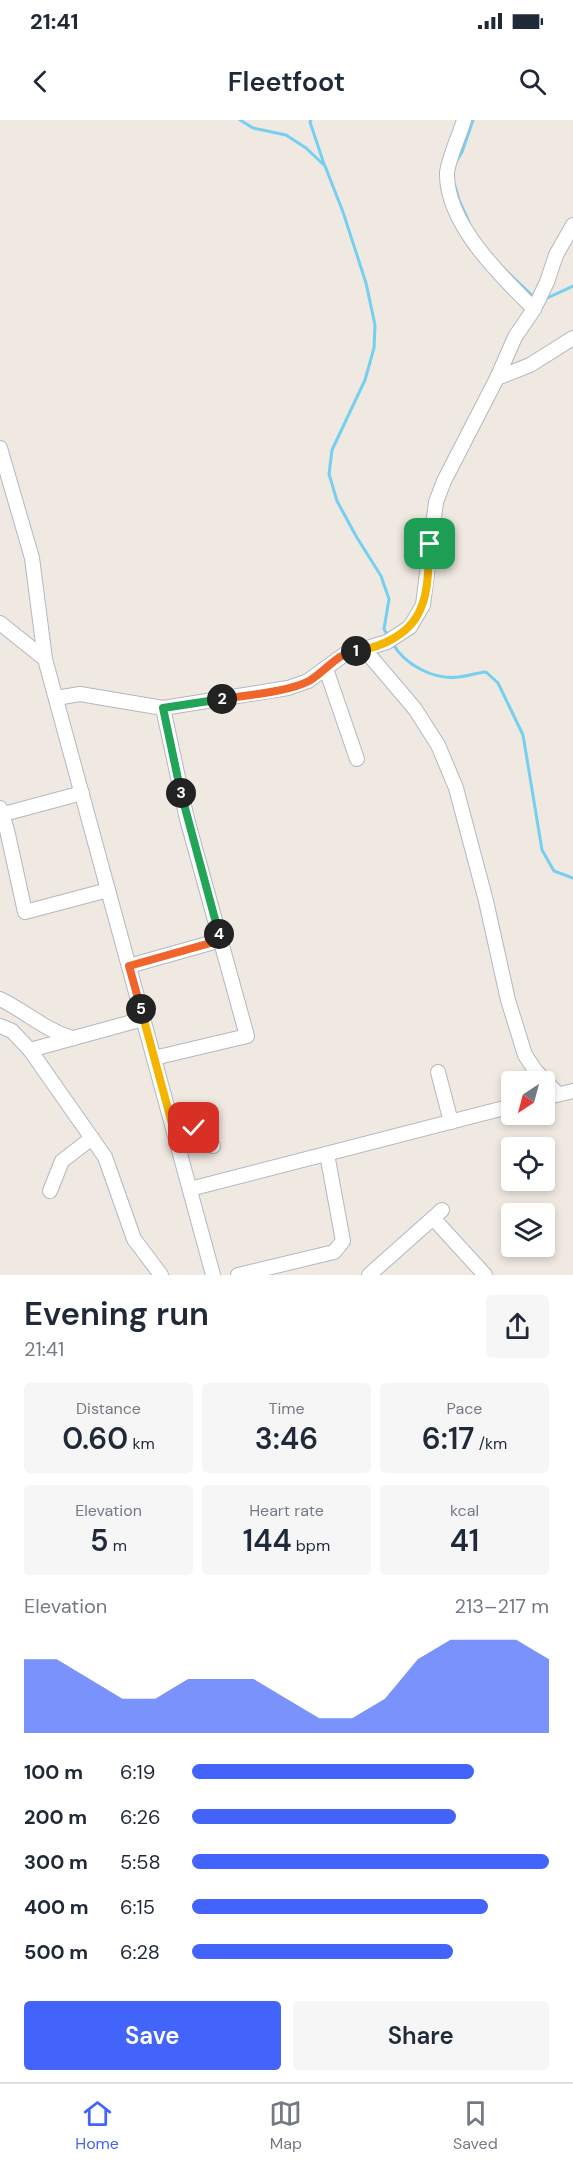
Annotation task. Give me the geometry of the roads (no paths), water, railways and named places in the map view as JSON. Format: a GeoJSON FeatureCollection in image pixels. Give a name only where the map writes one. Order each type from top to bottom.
{"type":"FeatureCollection","features":[{"type":"Feature","properties":{"kind":"street"},"geometry":{"type":"LineString","coordinates":[[464,120],[447,170],[448,189],[459,216],[475,245],[493,268],[538,302]]}},
{"type":"Feature","properties":{"kind":"street"},"geometry":{"type":"LineString","coordinates":[[56,698],[80,694],[163,708],[288,688],[308,681],[349,651],[364,650],[391,639],[410,627],[423,605],[436,502],[444,481],[497,378],[515,337],[538,302],[556,255],[573,225]]}},
{"type":"Feature","properties":{"kind":"street"},"geometry":{"type":"LineString","coordinates":[[497,378],[530,365],[573,338]]}},
{"type":"Feature","properties":{"kind":"street"},"geometry":{"type":"LineString","coordinates":[[0,448],[32,558],[45,659],[213,1275]]}},
{"type":"Feature","properties":{"kind":"street"},"geometry":{"type":"LineString","coordinates":[[0,623],[45,659]]}},
{"type":"Feature","properties":{"kind":"street"},"geometry":{"type":"LineString","coordinates":[[364,650],[415,709],[442,756],[456,788],[486,900],[508,1000],[525,1055],[536,1071]]}},
{"type":"Feature","properties":{"kind":"street"},"geometry":{"type":"LineString","coordinates":[[326,669],[357,759]]}},
{"type":"Feature","properties":{"kind":"street"},"geometry":{"type":"LineString","coordinates":[[154,1058],[247,1036],[187,819],[163,708]]}},
{"type":"Feature","properties":{"kind":"street"},"geometry":{"type":"LineString","coordinates":[[82,793],[1,813],[26,912],[108,890]]}},
{"type":"Feature","properties":{"kind":"street"},"geometry":{"type":"LineString","coordinates":[[129,966],[221,940]]}},
{"type":"Feature","properties":{"kind":"street"},"geometry":{"type":"LineString","coordinates":[[0,999],[55,1033],[72,1038]]}},
{"type":"Feature","properties":{"kind":"street"},"geometry":{"type":"LineString","coordinates":[[30,1050],[143,1019]]}},
{"type":"Feature","properties":{"kind":"street"},"geometry":{"type":"LineString","coordinates":[[0,1026],[12,1031],[30,1050],[105,1157],[134,1239],[161,1275]]}},
{"type":"Feature","properties":{"kind":"street"},"geometry":{"type":"LineString","coordinates":[[438,1072],[451,1122]]}},
{"type":"Feature","properties":{"kind":"street"},"geometry":{"type":"LineString","coordinates":[[555,1095],[573,1091]]}},
{"type":"Feature","properties":{"kind":"street"},"geometry":{"type":"LineString","coordinates":[[190,1189],[501,1109]]}},
{"type":"Feature","properties":{"kind":"street"},"geometry":{"type":"LineString","coordinates":[[174,1131],[194,1128],[213,1146]]}},
{"type":"Feature","properties":{"kind":"street"},"geometry":{"type":"LineString","coordinates":[[50,1191],[63,1161],[92,1138]]}},
{"type":"Feature","properties":{"kind":"street"},"geometry":{"type":"LineString","coordinates":[[246,1274],[334,1252],[343,1241],[327,1154]]}},
{"type":"Feature","properties":{"kind":"street"},"geometry":{"type":"LineString","coordinates":[[369,1275],[438,1214],[484,1275]]}},
{"type":"Feature","properties":{"kind":"waterway"},"geometry":{"type":"LineString","coordinates":[[240,120],[253,128],[286,135],[306,148],[325,166],[366,283],[375,325],[374,348],[365,380],[332,450],[329,474],[337,501],[381,576],[389,599],[384,629],[388,636]]}},
{"type":"Feature","properties":{"kind":"waterway"},"geometry":{"type":"LineString","coordinates":[[311,120],[324,164]]}},
{"type":"Feature","properties":{"kind":"waterway"},"geometry":{"type":"LineString","coordinates":[[456,162],[462,152],[473,120]]}},
{"type":"Feature","properties":{"kind":"waterway"},"geometry":{"type":"LineString","coordinates":[[454,183],[469,222]]}},
{"type":"Feature","properties":{"kind":"waterway"},"geometry":{"type":"LineString","coordinates":[[505,270],[535,298]]}},
{"type":"Feature","properties":{"kind":"waterway"},"geometry":{"type":"LineString","coordinates":[[545,299],[573,286]]}},
{"type":"Feature","properties":{"kind":"waterway"},"geometry":{"type":"LineString","coordinates":[[393,644],[398,652],[421,670],[449,677],[486,672],[498,683],[523,735],[542,850],[554,871],[573,878]]}}]}
